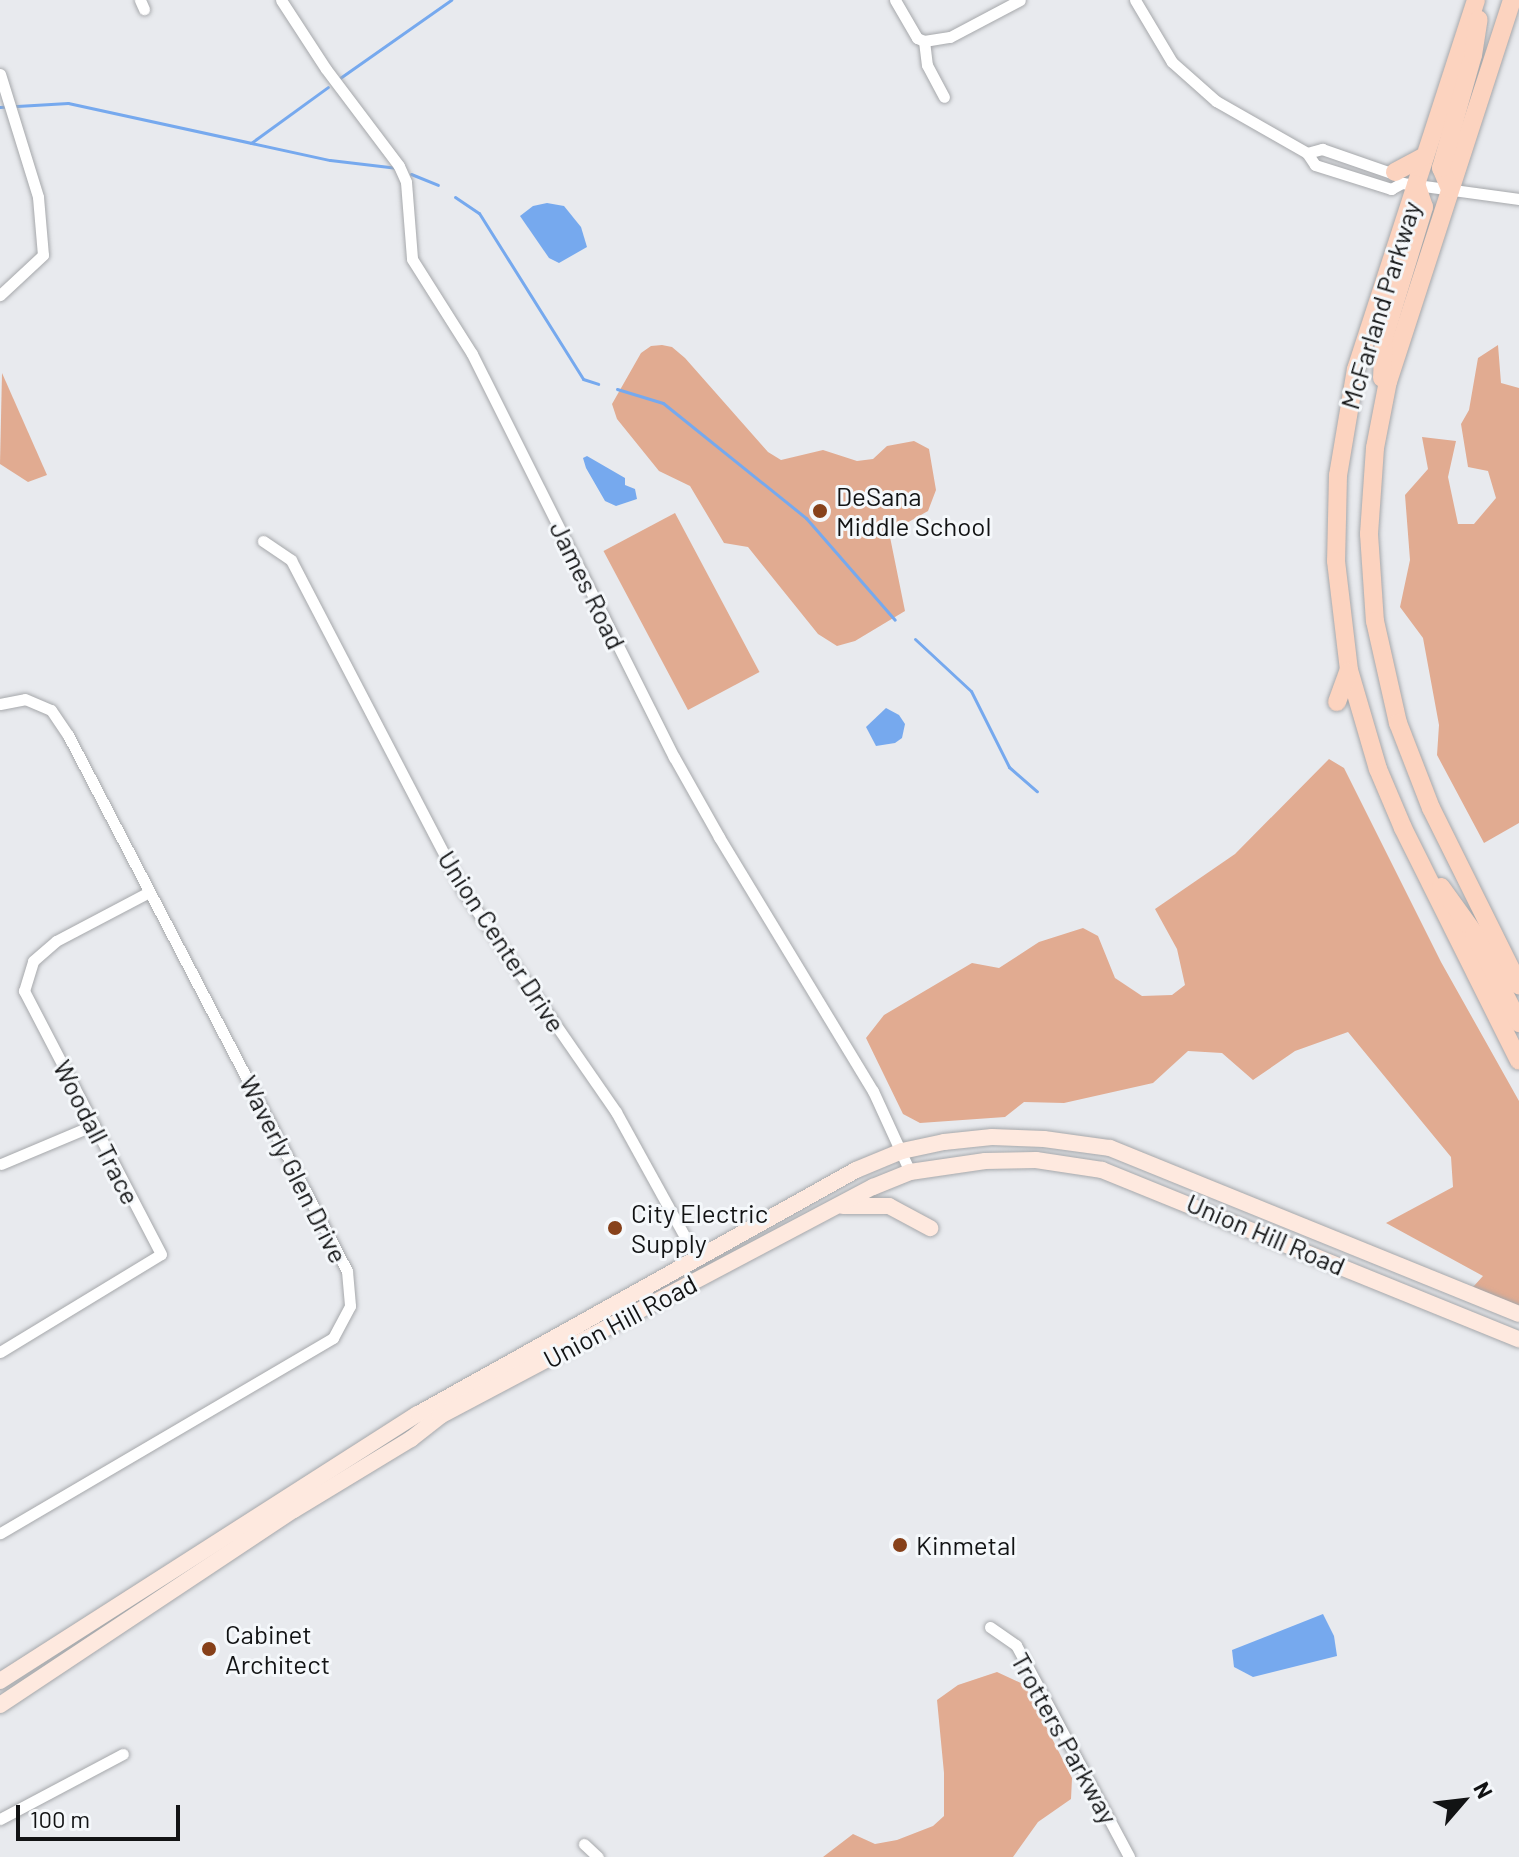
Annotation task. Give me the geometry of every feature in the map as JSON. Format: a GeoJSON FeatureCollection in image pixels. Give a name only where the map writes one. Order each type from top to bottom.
{"type":"FeatureCollection","features":[{"type":"Feature","properties":{"kind":"main road"},"geometry":{"type":"LineString","coordinates":[[1383,400],[1384,338],[1424,207],[1404,180],[1425,156],[1478,0]]}},
{"type":"Feature","properties":{"kind":"main road"},"geometry":{"type":"LineString","coordinates":[[1450,189],[1441,168],[1473,55],[1479,25],[1478,0]]}},
{"type":"Feature","properties":{"kind":"main road","name":"McFarland Parkway"},"geometry":{"type":"LineString","coordinates":[[1512,0],[1383,400],[1374,460],[1369,534],[1375,621],[1387,685],[1421,787],[1509,988],[1519,1061]]}},
{"type":"Feature","properties":{"kind":"main road","name":"McFarland Parkway"},"geometry":{"type":"LineString","coordinates":[[1404,180],[1356,369],[1341,451],[1336,561],[1349,670],[1378,769],[1420,862],[1456,906],[1509,988]]}},
{"type":"Feature","properties":{"kind":"main road"},"geometry":{"type":"LineString","coordinates":[[1337,702],[1349,670]]}},
{"type":"Feature","properties":{"kind":"main road"},"geometry":{"type":"LineString","coordinates":[[1509,988],[1519,1023]]}},
{"type":"Feature","properties":{"kind":"street","name":"James Road"},"geometry":{"type":"LineString","coordinates":[[281,0],[326,69],[399,166],[406,182],[412,259],[472,354],[674,757],[785,948],[873,1091],[910,1172]]}},
{"type":"Feature","properties":{"kind":"street"},"geometry":{"type":"LineString","coordinates":[[895,0],[917,38],[924,41],[950,37],[1020,0]]}},
{"type":"Feature","properties":{"kind":"street"},"geometry":{"type":"LineString","coordinates":[[1135,0],[1172,62],[1216,101],[1307,153],[1315,165],[1391,189],[1404,180]]}},
{"type":"Feature","properties":{"kind":"street"},"geometry":{"type":"LineString","coordinates":[[924,41],[927,65],[944,97]]}},
{"type":"Feature","properties":{"kind":"street"},"geometry":{"type":"LineString","coordinates":[[0,74],[38,197],[43,255],[0,295]]}},
{"type":"Feature","properties":{"kind":"street"},"geometry":{"type":"LineString","coordinates":[[1307,153],[1322,149],[1404,180],[1519,199]]}},
{"type":"Feature","properties":{"kind":"street","name":"Union Center Drive"},"geometry":{"type":"LineString","coordinates":[[263,541],[291,560],[463,891],[616,1112],[697,1259]]}},
{"type":"Feature","properties":{"kind":"street","name":"Waverly Glen Drive"},"geometry":{"type":"LineString","coordinates":[[0,704],[25,699],[51,710],[68,735],[347,1271],[350,1306],[333,1338],[0,1533]]}},
{"type":"Feature","properties":{"kind":"street","name":"Woodall Trace"},"geometry":{"type":"LineString","coordinates":[[0,1352],[161,1254],[24,991],[33,961],[56,941],[149,892]]}},
{"type":"Feature","properties":{"kind":"street"},"geometry":{"type":"LineString","coordinates":[[1,1164],[94,1125]]}},
{"type":"Feature","properties":{"kind":"street","name":"Union Hill Road"},"geometry":{"type":"LineString","coordinates":[[0,1681],[418,1414],[856,1170],[902,1151],[944,1142],[992,1137],[1058,1140],[1110,1148],[1519,1314]]}},
{"type":"Feature","properties":{"kind":"street","name":"Union Hill Road"},"geometry":{"type":"LineString","coordinates":[[0,1705],[294,1510],[411,1439],[440,1416],[837,1206],[910,1172],[985,1161],[1036,1160],[1102,1170],[1130,1178],[1519,1339]]}},
{"type":"Feature","properties":{"kind":"street"},"geometry":{"type":"LineString","coordinates":[[837,1206],[889,1206],[930,1228]]}},
{"type":"Feature","properties":{"kind":"street","name":"Trotters Parkway"},"geometry":{"type":"LineString","coordinates":[[990,1627],[1016,1645],[1129,1857]]}},
{"type":"Feature","properties":{"kind":"street"},"geometry":{"type":"LineString","coordinates":[[0,1819],[123,1754]]}},
{"type":"Feature","properties":{"kind":"street"},"geometry":{"type":"LineString","coordinates":[[584,1844],[598,1857]]}},
{"type":"Feature","properties":{"kind":"shaded area"},"geometry":{"type":"Polygon","coordinates":[[[1498,345],[1501,383],[1519,388],[1519,823],[1484,843],[1437,755],[1439,725],[1423,638],[1400,607],[1410,560],[1405,495],[1428,469],[1422,437],[1456,441],[1448,477],[1458,524],[1474,524],[1496,498],[1488,471],[1468,467],[1461,424],[1469,410],[1478,358],[1498,345]]]}},
{"type":"Feature","properties":{"kind":"shaded area"},"geometry":{"type":"Polygon","coordinates":[[[651,346],[672,347],[685,358],[768,452],[781,460],[823,450],[857,461],[873,459],[887,446],[914,441],[929,449],[936,490],[928,511],[896,529],[890,537],[905,611],[855,641],[837,646],[818,634],[748,547],[724,543],[690,486],[659,471],[617,419],[612,404],[641,353],[651,346]]]}},
{"type":"Feature","properties":{"kind":"shaded area"},"geometry":{"type":"Polygon","coordinates":[[[2,373],[47,475],[28,482],[0,464],[2,373]]]}},
{"type":"Feature","properties":{"kind":"shaded area"},"geometry":{"type":"Polygon","coordinates":[[[675,513],[760,672],[688,710],[603,551],[675,513]]]}},
{"type":"Feature","properties":{"kind":"shaded area"},"geometry":{"type":"Polygon","coordinates":[[[1329,759],[1344,768],[1441,962],[1519,1101],[1519,1306],[1473,1287],[1483,1276],[1386,1223],[1453,1187],[1451,1157],[1348,1032],[1295,1051],[1253,1080],[1222,1053],[1188,1051],[1153,1083],[1064,1103],[1024,1102],[1005,1117],[920,1123],[903,1114],[866,1038],[884,1015],[972,963],[999,968],[1039,942],[1083,928],[1098,936],[1115,978],[1142,996],[1172,995],[1185,985],[1177,949],[1155,909],[1235,854],[1329,759]]]}},
{"type":"Feature","properties":{"kind":"shaded area"},"geometry":{"type":"Polygon","coordinates":[[[997,1672],[1025,1685],[1072,1778],[1071,1799],[1038,1822],[1013,1857],[823,1857],[853,1834],[875,1844],[897,1840],[933,1826],[944,1816],[944,1773],[937,1700],[958,1685],[997,1672]]]}},
{"type":"Feature","properties":{"kind":"water"},"geometry":{"type":"Polygon","coordinates":[[[547,203],[564,206],[581,227],[587,247],[559,263],[549,258],[520,216],[533,206],[547,203]]]}},
{"type":"Feature","properties":{"kind":"water"},"geometry":{"type":"Polygon","coordinates":[[[587,456],[625,478],[625,485],[635,489],[637,499],[616,506],[605,501],[586,468],[583,458],[587,456]]]}},
{"type":"Feature","properties":{"kind":"water"},"geometry":{"type":"Polygon","coordinates":[[[886,708],[899,715],[905,724],[902,738],[895,743],[876,746],[866,727],[886,708]]]}},
{"type":"Feature","properties":{"kind":"water"},"geometry":{"type":"Polygon","coordinates":[[[1323,1614],[1334,1636],[1337,1656],[1253,1677],[1234,1667],[1232,1650],[1323,1614]]]}},
{"type":"Feature","properties":{"kind":"waterway"},"geometry":{"type":"LineString","coordinates":[[340,78],[451,0]]}},
{"type":"Feature","properties":{"kind":"waterway"},"geometry":{"type":"LineString","coordinates":[[251,143],[328,87]]}},
{"type":"Feature","properties":{"kind":"waterway"},"geometry":{"type":"LineString","coordinates":[[0,107],[68,103],[330,160],[398,168]]}},
{"type":"Feature","properties":{"kind":"waterway"},"geometry":{"type":"LineString","coordinates":[[411,174],[438,185]]}},
{"type":"Feature","properties":{"kind":"waterway"},"geometry":{"type":"LineString","coordinates":[[455,197],[479,213],[583,379],[598,384]]}},
{"type":"Feature","properties":{"kind":"waterway"},"geometry":{"type":"LineString","coordinates":[[617,389],[663,403],[806,518],[895,620]]}},
{"type":"Feature","properties":{"kind":"waterway"},"geometry":{"type":"LineString","coordinates":[[915,639],[971,691],[1009,767],[1037,791]]}},
{"type":"Feature","properties":{"kind":"place","name":"DeSana Middle School"},"geometry":{"type":"Point","coordinates":[820,511]}},
{"type":"Feature","properties":{"kind":"place","name":"City Electric Supply"},"geometry":{"type":"Point","coordinates":[615,1228]}},
{"type":"Feature","properties":{"kind":"place","name":"Kinmetal"},"geometry":{"type":"Point","coordinates":[900,1545]}},
{"type":"Feature","properties":{"kind":"place","name":"Cabinet Architect"},"geometry":{"type":"Point","coordinates":[209,1649]}}]}
